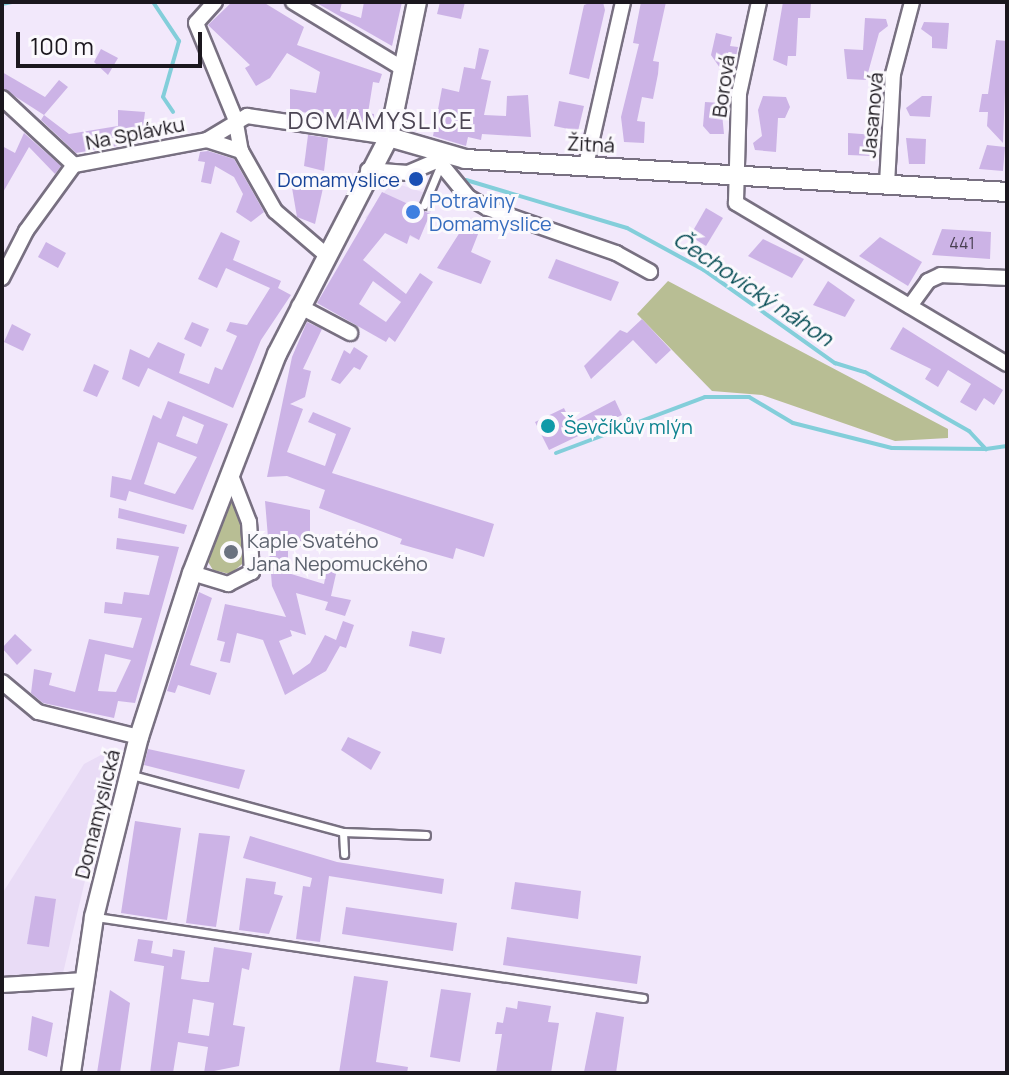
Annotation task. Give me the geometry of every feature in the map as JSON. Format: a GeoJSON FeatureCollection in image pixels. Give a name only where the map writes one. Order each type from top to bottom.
{"type":"FeatureCollection","features":[{"type":"Feature","properties":{"kind":"street"},"geometry":{"type":"LineString","coordinates":[[215,2],[196,23],[235,118],[241,151],[275,211],[325,254]]}},
{"type":"Feature","properties":{"kind":"street"},"geometry":{"type":"LineString","coordinates":[[293,2],[402,68]]}},
{"type":"Feature","properties":{"kind":"street","name":"Domamyslická"},"geometry":{"type":"LineString","coordinates":[[71,1073],[94,917],[139,737],[192,573],[299,306],[368,170],[389,137],[417,2]]}},
{"type":"Feature","properties":{"kind":"street"},"geometry":{"type":"LineString","coordinates":[[586,165],[623,2]]}},
{"type":"Feature","properties":{"kind":"street","name":"Borová"},"geometry":{"type":"LineString","coordinates":[[734,176],[739,94],[759,2]]}},
{"type":"Feature","properties":{"kind":"street","name":"Jasanová"},"geometry":{"type":"LineString","coordinates":[[887,184],[893,74],[912,2]]}},
{"type":"Feature","properties":{"kind":"street","name":"Na Splávku"},"geometry":{"type":"LineString","coordinates":[[2,98],[74,165],[207,140],[235,118]]}},
{"type":"Feature","properties":{"kind":"street"},"geometry":{"type":"LineString","coordinates":[[235,118],[258,116],[389,137]]}},
{"type":"Feature","properties":{"kind":"street","name":"Žitná"},"geometry":{"type":"LineString","coordinates":[[389,137],[444,159],[1007,192]]}},
{"type":"Feature","properties":{"kind":"street","name":"Na Splávku"},"geometry":{"type":"LineString","coordinates":[[207,140],[241,151]]}},
{"type":"Feature","properties":{"kind":"street"},"geometry":{"type":"LineString","coordinates":[[444,159],[468,197],[487,208],[616,253],[650,272]]}},
{"type":"Feature","properties":{"kind":"street","name":"Žitná"},"geometry":{"type":"LineString","coordinates":[[368,170],[417,171],[444,159]]}},
{"type":"Feature","properties":{"kind":"street"},"geometry":{"type":"LineString","coordinates":[[2,278],[26,231],[74,165]]}},
{"type":"Feature","properties":{"kind":"street"},"geometry":{"type":"LineString","coordinates":[[734,176],[740,207],[1007,364]]}},
{"type":"Feature","properties":{"kind":"street"},"geometry":{"type":"LineString","coordinates":[[910,306],[928,281],[941,275],[1007,278]]}},
{"type":"Feature","properties":{"kind":"street"},"geometry":{"type":"LineString","coordinates":[[299,306],[350,333]]}},
{"type":"Feature","properties":{"kind":"street"},"geometry":{"type":"LineString","coordinates":[[192,573],[228,584],[252,572],[249,522],[230,473]]}},
{"type":"Feature","properties":{"kind":"street"},"geometry":{"type":"LineString","coordinates":[[2,682],[38,712],[139,737]]}},
{"type":"Feature","properties":{"kind":"street"},"geometry":{"type":"LineString","coordinates":[[2,985],[85,980]]}},
{"type":"Feature","properties":{"kind":"lane"},"geometry":{"type":"LineString","coordinates":[[424,205],[444,159]]}},
{"type":"Feature","properties":{"kind":"lane"},"geometry":{"type":"LineString","coordinates":[[130,775],[343,832],[426,835]]}},
{"type":"Feature","properties":{"kind":"lane"},"geometry":{"type":"LineString","coordinates":[[343,832],[344,854]]}},
{"type":"Feature","properties":{"kind":"lane"},"geometry":{"type":"LineString","coordinates":[[94,917],[643,998]]}},
{"type":"Feature","properties":{"kind":"shaded area"},"geometry":{"type":"Polygon","coordinates":[[[392,182],[437,197],[419,240],[365,218],[392,182]]]}},
{"type":"Feature","properties":{"kind":"shaded area"},"geometry":{"type":"Polygon","coordinates":[[[101,755],[115,755],[63,973],[2,979],[2,894],[84,764],[101,755]]]}},
{"type":"Feature","properties":{"kind":"green space"},"geometry":{"type":"Polygon","coordinates":[[[668,281],[948,429],[948,438],[895,441],[762,395],[712,391],[637,314],[668,281]]]}},
{"type":"Feature","properties":{"kind":"green space"},"geometry":{"type":"Polygon","coordinates":[[[227,499],[242,510],[247,560],[230,574],[213,570],[205,557],[227,499]]]}},
{"type":"Feature","properties":{"kind":"building"},"geometry":{"type":"Polygon","coordinates":[[[232,2],[263,2],[304,27],[297,45],[382,74],[379,83],[373,82],[368,113],[374,114],[373,124],[290,110],[290,89],[316,93],[320,72],[287,53],[270,78],[256,86],[245,68],[250,65],[208,25],[232,2]]]}},
{"type":"Feature","properties":{"kind":"building"},"geometry":{"type":"Polygon","coordinates":[[[315,2],[342,2],[340,11],[361,18],[364,2],[402,2],[392,46],[315,2]]]}},
{"type":"Feature","properties":{"kind":"building"},"geometry":{"type":"Polygon","coordinates":[[[440,2],[465,2],[461,19],[437,14],[440,2]]]}},
{"type":"Feature","properties":{"kind":"building"},"geometry":{"type":"Polygon","coordinates":[[[603,2],[605,10],[589,79],[569,74],[584,5],[603,2]]]}},
{"type":"Feature","properties":{"kind":"building"},"geometry":{"type":"Polygon","coordinates":[[[641,2],[666,2],[653,61],[659,62],[653,99],[642,97],[637,121],[645,122],[644,143],[624,142],[621,117],[639,44],[633,43],[641,2]]]}},
{"type":"Feature","properties":{"kind":"building"},"geometry":{"type":"Polygon","coordinates":[[[783,2],[811,2],[810,18],[798,18],[796,56],[788,56],[787,66],[773,60],[783,2]]]}},
{"type":"Feature","properties":{"kind":"building"},"geometry":{"type":"Polygon","coordinates":[[[865,18],[886,19],[888,26],[879,33],[866,80],[847,79],[844,49],[863,50],[865,18]]]}},
{"type":"Feature","properties":{"kind":"building"},"geometry":{"type":"Polygon","coordinates":[[[924,22],[949,23],[947,49],[932,48],[932,37],[921,29],[924,22]]]}},
{"type":"Feature","properties":{"kind":"building"},"geometry":{"type":"Polygon","coordinates":[[[716,33],[732,37],[730,46],[738,47],[733,70],[720,68],[711,55],[716,33]]]}},
{"type":"Feature","properties":{"kind":"building"},"geometry":{"type":"Polygon","coordinates":[[[996,40],[1007,41],[1003,143],[987,126],[988,112],[979,112],[982,94],[988,94],[996,40]]]}},
{"type":"Feature","properties":{"kind":"building"},"geometry":{"type":"Polygon","coordinates":[[[479,48],[489,50],[481,79],[491,81],[484,115],[506,116],[507,96],[528,95],[531,137],[482,134],[481,140],[468,137],[466,146],[433,136],[442,88],[459,92],[464,67],[475,69],[479,48]]]}},
{"type":"Feature","properties":{"kind":"building"},"geometry":{"type":"Polygon","coordinates":[[[101,49],[118,58],[108,75],[94,62],[101,49]]]}},
{"type":"Feature","properties":{"kind":"building"},"geometry":{"type":"Polygon","coordinates":[[[2,72],[45,97],[59,80],[68,87],[44,115],[2,88],[2,72]]]}},
{"type":"Feature","properties":{"kind":"building"},"geometry":{"type":"Polygon","coordinates":[[[763,96],[786,97],[790,107],[785,118],[778,118],[776,152],[755,150],[753,143],[762,136],[758,110],[763,96]]]}},
{"type":"Feature","properties":{"kind":"building"},"geometry":{"type":"Polygon","coordinates":[[[922,96],[932,96],[930,117],[910,116],[906,108],[922,96]]]}},
{"type":"Feature","properties":{"kind":"building"},"geometry":{"type":"Polygon","coordinates":[[[559,101],[584,106],[578,131],[554,126],[559,101]]]}},
{"type":"Feature","properties":{"kind":"building"},"geometry":{"type":"Polygon","coordinates":[[[705,102],[721,103],[724,134],[710,134],[703,126],[705,102]]]}},
{"type":"Feature","properties":{"kind":"building"},"geometry":{"type":"Polygon","coordinates":[[[118,110],[145,112],[143,128],[155,126],[157,139],[76,153],[41,120],[44,115],[69,134],[118,126],[118,110]]]}},
{"type":"Feature","properties":{"kind":"building"},"geometry":{"type":"Polygon","coordinates":[[[24,133],[61,166],[55,174],[29,147],[2,194],[2,146],[15,153],[24,133]]]}},
{"type":"Feature","properties":{"kind":"building"},"geometry":{"type":"Polygon","coordinates":[[[848,133],[875,135],[873,156],[848,155],[848,133]]]}},
{"type":"Feature","properties":{"kind":"building"},"geometry":{"type":"Polygon","coordinates":[[[308,135],[328,138],[324,171],[304,166],[308,135]]]}},
{"type":"Feature","properties":{"kind":"building"},"geometry":{"type":"Polygon","coordinates":[[[906,138],[926,139],[925,164],[909,164],[906,138]]]}},
{"type":"Feature","properties":{"kind":"building"},"geometry":{"type":"Polygon","coordinates":[[[987,145],[1005,147],[1003,171],[979,169],[987,145]]]}},
{"type":"Feature","properties":{"kind":"building"},"geometry":{"type":"Polygon","coordinates":[[[208,151],[234,159],[264,212],[251,222],[236,212],[243,194],[234,177],[215,166],[211,184],[201,182],[205,162],[198,161],[200,152],[208,151]]]}},
{"type":"Feature","properties":{"kind":"building"},"geometry":{"type":"Polygon","coordinates":[[[291,182],[323,188],[315,224],[297,217],[291,182]]]}},
{"type":"Feature","properties":{"kind":"building"},"geometry":{"type":"Polygon","coordinates":[[[382,192],[430,214],[419,240],[410,235],[407,244],[385,233],[363,260],[406,294],[420,273],[433,282],[395,342],[389,337],[386,342],[317,303],[382,192]],[[373,281],[359,304],[386,322],[401,302],[373,281]]]}},
{"type":"Feature","properties":{"kind":"building"},"geometry":{"type":"Polygon","coordinates":[[[706,208],[723,218],[706,246],[690,236],[706,208]]]}},
{"type":"Feature","properties":{"kind":"building"},"geometry":{"type":"Polygon","coordinates":[[[469,218],[482,224],[471,252],[491,261],[481,284],[437,268],[469,218]]]}},
{"type":"Feature","properties":{"kind":"building"},"geometry":{"type":"Polygon","coordinates":[[[942,229],[991,232],[990,259],[932,255],[942,229]]]}},
{"type":"Feature","properties":{"kind":"building"},"geometry":{"type":"Polygon","coordinates":[[[221,232],[240,241],[233,260],[281,281],[278,288],[291,295],[261,340],[233,408],[148,368],[139,387],[122,379],[130,349],[149,358],[158,342],[185,354],[179,373],[209,384],[215,367],[222,370],[237,336],[226,331],[230,322],[247,325],[270,288],[226,268],[217,288],[198,279],[221,232]]]}},
{"type":"Feature","properties":{"kind":"building"},"geometry":{"type":"Polygon","coordinates":[[[880,237],[922,262],[908,286],[859,256],[880,237]]]}},
{"type":"Feature","properties":{"kind":"building"},"geometry":{"type":"Polygon","coordinates":[[[763,239],[804,259],[792,278],[748,256],[763,239]]]}},
{"type":"Feature","properties":{"kind":"building"},"geometry":{"type":"Polygon","coordinates":[[[46,242],[66,253],[58,268],[38,257],[46,242]]]}},
{"type":"Feature","properties":{"kind":"building"},"geometry":{"type":"Polygon","coordinates":[[[556,259],[619,282],[611,301],[548,278],[556,259]]]}},
{"type":"Feature","properties":{"kind":"building"},"geometry":{"type":"Polygon","coordinates":[[[828,281],[855,300],[845,317],[813,305],[828,281]]]}},
{"type":"Feature","properties":{"kind":"building"},"geometry":{"type":"Polygon","coordinates":[[[642,319],[671,350],[656,364],[633,340],[591,379],[584,366],[620,330],[627,333],[642,319]]]}},
{"type":"Feature","properties":{"kind":"building"},"geometry":{"type":"Polygon","coordinates":[[[192,322],[209,329],[201,347],[184,339],[192,322]]]}},
{"type":"Feature","properties":{"kind":"building"},"geometry":{"type":"Polygon","coordinates":[[[307,322],[322,329],[303,369],[311,371],[305,397],[290,404],[303,409],[287,452],[325,466],[336,434],[308,422],[313,412],[351,428],[332,473],[494,524],[484,557],[456,548],[453,559],[400,544],[402,539],[319,508],[325,490],[287,476],[267,477],[292,357],[307,322]]]}},
{"type":"Feature","properties":{"kind":"building"},"geometry":{"type":"Polygon","coordinates":[[[12,324],[31,334],[23,351],[4,342],[12,324]]]}},
{"type":"Feature","properties":{"kind":"building"},"geometry":{"type":"Polygon","coordinates":[[[903,327],[1003,390],[994,405],[984,398],[976,411],[960,402],[971,384],[948,370],[938,387],[925,379],[931,369],[890,349],[903,327]]]}},
{"type":"Feature","properties":{"kind":"building"},"geometry":{"type":"Polygon","coordinates":[[[354,347],[368,356],[360,370],[354,367],[340,384],[331,380],[344,350],[350,354],[354,347]]]}},
{"type":"Feature","properties":{"kind":"building"},"geometry":{"type":"Polygon","coordinates":[[[94,364],[109,371],[97,397],[83,391],[94,364]]]}},
{"type":"Feature","properties":{"kind":"building"},"geometry":{"type":"Polygon","coordinates":[[[615,400],[622,415],[549,450],[535,422],[564,408],[571,423],[615,400]]]}},
{"type":"Feature","properties":{"kind":"building"},"geometry":{"type":"Polygon","coordinates":[[[168,401],[228,424],[193,510],[129,491],[126,501],[110,497],[112,476],[131,480],[153,415],[161,419],[168,401]],[[183,416],[176,436],[197,444],[204,425],[183,416]],[[158,442],[144,484],[175,494],[197,457],[158,442]]]}},
{"type":"Feature","properties":{"kind":"building"},"geometry":{"type":"Polygon","coordinates":[[[265,501],[310,510],[310,547],[288,547],[288,573],[324,584],[328,563],[338,565],[331,596],[351,600],[345,616],[325,610],[328,602],[296,593],[306,635],[290,630],[292,636],[279,641],[293,675],[310,663],[325,635],[336,640],[343,621],[354,625],[346,648],[340,646],[326,671],[285,695],[263,640],[237,633],[230,663],[220,661],[225,642],[217,640],[225,604],[286,617],[272,586],[265,501]]]}},
{"type":"Feature","properties":{"kind":"building"},"geometry":{"type":"Polygon","coordinates":[[[119,508],[187,525],[184,534],[118,518],[119,508]]]}},
{"type":"Feature","properties":{"kind":"building"},"geometry":{"type":"Polygon","coordinates":[[[117,538],[179,547],[135,703],[118,701],[114,718],[43,703],[31,693],[34,669],[52,673],[49,685],[75,692],[89,639],[133,648],[142,618],[104,613],[105,602],[122,604],[124,592],[149,595],[159,556],[116,549],[117,538]],[[105,654],[98,691],[116,692],[131,660],[105,654]]]}},
{"type":"Feature","properties":{"kind":"building"},"geometry":{"type":"Polygon","coordinates":[[[199,592],[212,598],[190,665],[217,673],[210,695],[178,685],[175,693],[167,691],[199,592]]]}},
{"type":"Feature","properties":{"kind":"building"},"geometry":{"type":"Polygon","coordinates":[[[412,631],[445,638],[441,654],[409,646],[412,631]]]}},
{"type":"Feature","properties":{"kind":"building"},"geometry":{"type":"Polygon","coordinates":[[[15,634],[32,650],[17,665],[2,648],[15,634]]]}},
{"type":"Feature","properties":{"kind":"building"},"geometry":{"type":"Polygon","coordinates":[[[348,737],[381,752],[371,770],[341,750],[348,737]]]}},
{"type":"Feature","properties":{"kind":"building"},"geometry":{"type":"Polygon","coordinates":[[[148,749],[245,770],[239,789],[144,765],[148,749]]]}},
{"type":"Feature","properties":{"kind":"building"},"geometry":{"type":"Polygon","coordinates":[[[135,821],[181,828],[167,920],[121,913],[135,821]]]}},
{"type":"Feature","properties":{"kind":"building"},"geometry":{"type":"Polygon","coordinates":[[[199,833],[230,836],[216,927],[186,923],[199,833]]]}},
{"type":"Feature","properties":{"kind":"building"},"geometry":{"type":"Polygon","coordinates":[[[250,836],[337,862],[444,879],[442,894],[329,876],[320,942],[296,939],[303,886],[310,887],[312,878],[243,858],[250,836]]]}},
{"type":"Feature","properties":{"kind":"building"},"geometry":{"type":"Polygon","coordinates":[[[246,878],[276,882],[274,894],[283,896],[269,934],[239,930],[246,878]]]}},
{"type":"Feature","properties":{"kind":"building"},"geometry":{"type":"Polygon","coordinates":[[[515,882],[581,891],[578,919],[511,909],[515,882]]]}},
{"type":"Feature","properties":{"kind":"building"},"geometry":{"type":"Polygon","coordinates":[[[35,896],[56,899],[49,947],[27,944],[35,896]]]}},
{"type":"Feature","properties":{"kind":"building"},"geometry":{"type":"Polygon","coordinates":[[[346,907],[457,923],[453,951],[342,934],[346,907]]]}},
{"type":"Feature","properties":{"kind":"building"},"geometry":{"type":"Polygon","coordinates":[[[507,937],[641,956],[637,984],[503,965],[507,937]]]}},
{"type":"Feature","properties":{"kind":"building"},"geometry":{"type":"Polygon","coordinates":[[[138,939],[153,941],[151,953],[172,957],[173,949],[185,951],[181,979],[209,982],[214,947],[252,953],[249,970],[242,968],[233,1025],[245,1027],[239,1066],[204,1073],[208,1047],[178,1042],[173,1073],[150,1073],[164,966],[134,961],[138,939]],[[193,999],[188,1033],[209,1036],[214,1003],[193,999]]]}},
{"type":"Feature","properties":{"kind":"building"},"geometry":{"type":"Polygon","coordinates":[[[354,976],[388,981],[376,1062],[408,1067],[407,1073],[339,1073],[354,976]]]}},
{"type":"Feature","properties":{"kind":"building"},"geometry":{"type":"Polygon","coordinates":[[[441,989],[471,993],[460,1062],[430,1057],[441,989]]]}},
{"type":"Feature","properties":{"kind":"building"},"geometry":{"type":"Polygon","coordinates":[[[110,990],[130,1003],[120,1073],[97,1073],[110,990]]]}},
{"type":"Feature","properties":{"kind":"building"},"geometry":{"type":"Polygon","coordinates":[[[518,1001],[551,1006],[548,1022],[559,1023],[551,1073],[496,1073],[502,1034],[495,1034],[497,1022],[503,1023],[506,1007],[517,1009],[518,1001]]]}},
{"type":"Feature","properties":{"kind":"building"},"geometry":{"type":"Polygon","coordinates":[[[596,1012],[624,1017],[616,1073],[584,1072],[596,1012]]]}},
{"type":"Feature","properties":{"kind":"building"},"geometry":{"type":"Polygon","coordinates":[[[32,1016],[53,1023],[47,1057],[28,1050],[32,1016]]]}},
{"type":"Feature","properties":{"kind":"waterway","name":"Čechovický náhon"},"geometry":{"type":"LineString","coordinates":[[2,4],[12,2]]}},
{"type":"Feature","properties":{"kind":"waterway","name":"Čechovický náhon"},"geometry":{"type":"LineString","coordinates":[[153,2],[179,41],[163,97],[173,112]]}},
{"type":"Feature","properties":{"kind":"waterway","name":"Čechovický náhon"},"geometry":{"type":"LineString","coordinates":[[466,180],[627,228],[704,270],[835,363],[865,372],[969,431],[986,449],[1007,446]]}},
{"type":"Feature","properties":{"kind":"waterway"},"geometry":{"type":"LineString","coordinates":[[556,453],[705,397],[749,397],[793,423],[892,448],[985,449]]}},
{"type":"Feature","properties":{"kind":"place","name":"Domamyslice"},"geometry":{"type":"Point","coordinates":[416,179]}},
{"type":"Feature","properties":{"kind":"place","name":"Potraviny Domamyslice"},"geometry":{"type":"Point","coordinates":[413,212]}},
{"type":"Feature","properties":{"kind":"place","name":"Ševčíkův mlýn"},"geometry":{"type":"Point","coordinates":[548,426]}},
{"type":"Feature","properties":{"kind":"place","name":"Kaple Svatého Jana Nepomuckého"},"geometry":{"type":"Point","coordinates":[231,552]}},
{"type":"Feature","properties":{"kind":"district","name":"DOMAMYSLICE"},"geometry":{"type":"Point","coordinates":[381,120]}}]}
